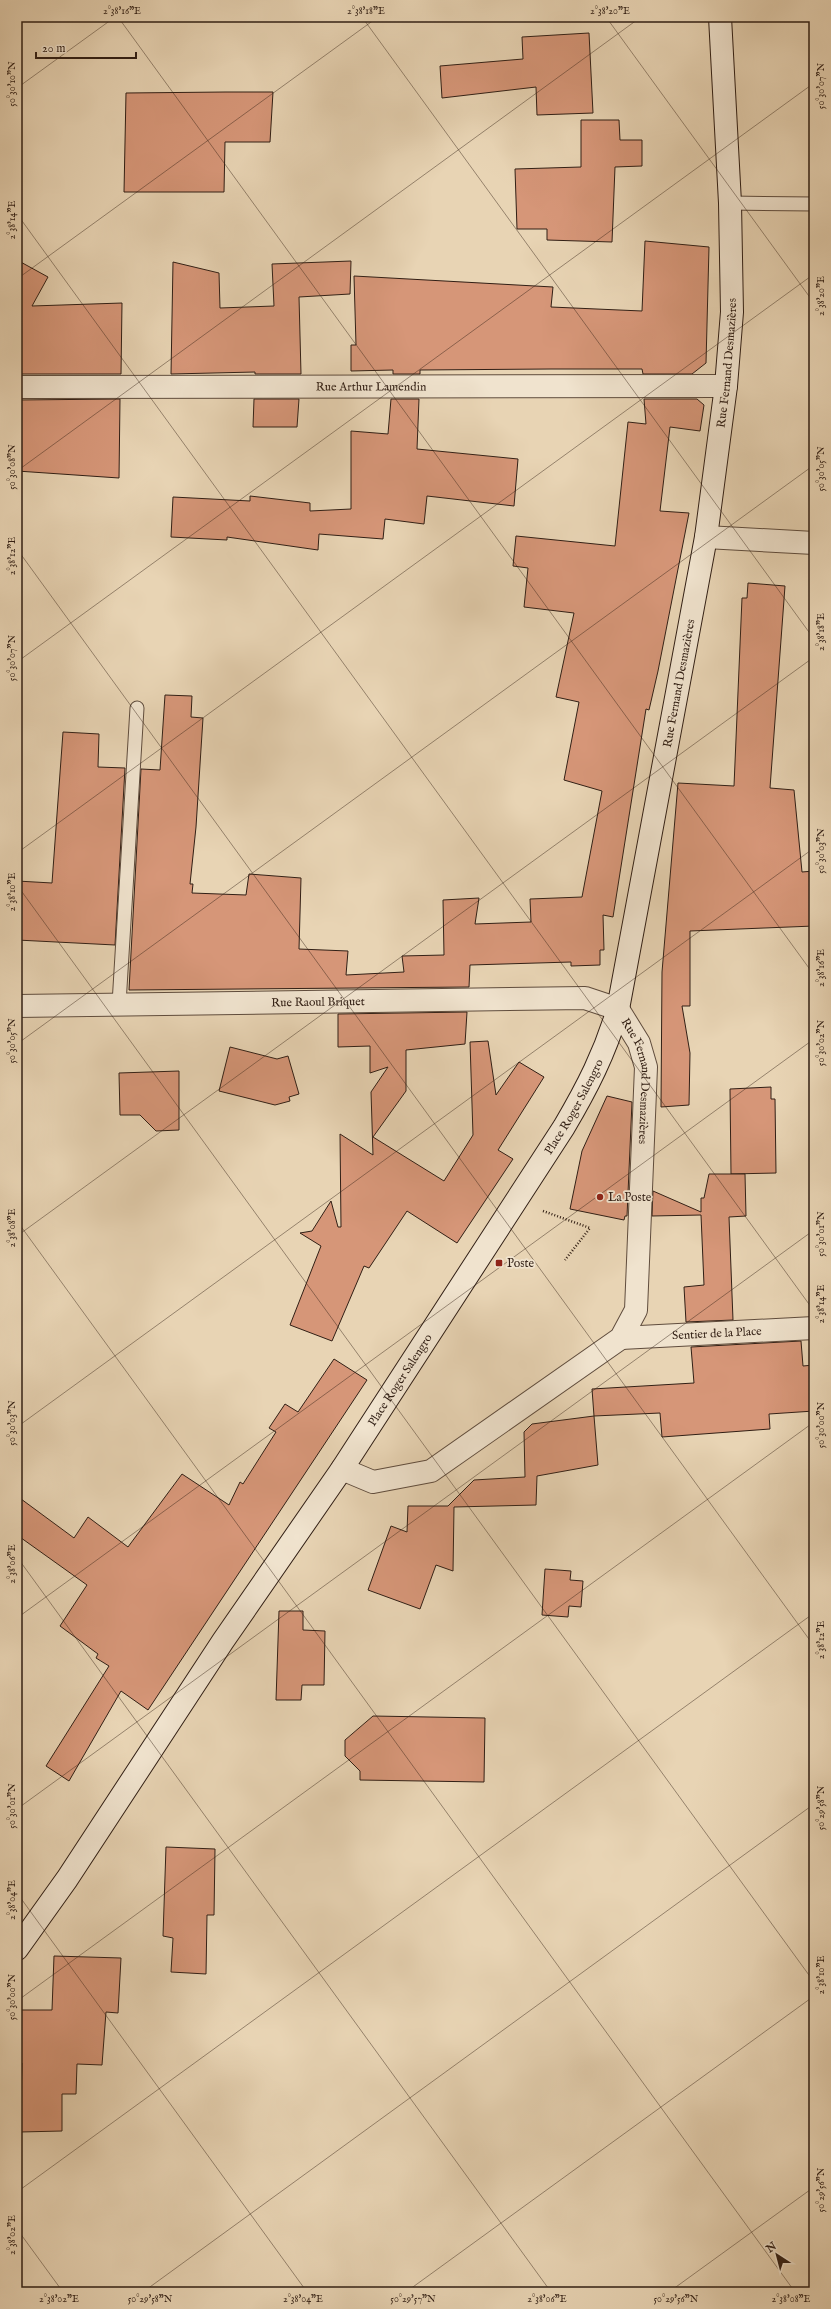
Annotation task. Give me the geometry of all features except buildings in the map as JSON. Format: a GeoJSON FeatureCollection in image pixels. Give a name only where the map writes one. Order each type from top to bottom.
{"type":"FeatureCollection","features":[{"type":"Feature","properties":{"kind":"street","name":"Rue Fernand Desmazières"},"geometry":{"type":"LineString","coordinates":[[621,1338],[636,1310],[646,1067],[639,1043],[618,1009],[706,537],[726,386],[732,312],[730,203],[720,17]]}},
{"type":"Feature","properties":{"kind":"street","name":"Rue Arthur Lamendin"},"geometry":{"type":"LineString","coordinates":[[17,387],[726,386]]}},
{"type":"Feature","properties":{"kind":"street"},"geometry":{"type":"LineString","coordinates":[[706,537],[814,543]]}},
{"type":"Feature","properties":{"kind":"street","name":"Rue Raoul Briquet"},"geometry":{"type":"LineString","coordinates":[[17,1006],[585,998],[618,1009]]}},
{"type":"Feature","properties":{"kind":"street","name":"Place Roger Salengro"},"geometry":{"type":"LineString","coordinates":[[17,1949],[67,1879],[223,1641],[342,1469],[515,1200],[564,1127],[593,1076],[611,1032],[618,1009]]}},
{"type":"Feature","properties":{"kind":"street","name":"Sentier de la Place"},"geometry":{"type":"LineString","coordinates":[[621,1338],[814,1328]]}},
{"type":"Feature","properties":{"kind":"street"},"geometry":{"type":"LineString","coordinates":[[342,1469],[373,1482],[431,1471],[621,1338]]}},
{"type":"Feature","properties":{"kind":"lane"},"geometry":{"type":"LineString","coordinates":[[730,203],[814,204]]}},
{"type":"Feature","properties":{"kind":"lane"},"geometry":{"type":"LineString","coordinates":[[119,1004],[137,708]]}},
{"type":"Feature","properties":{"kind":"path"},"geometry":{"type":"LineString","coordinates":[[515,1200],[590,1228],[565,1260]]}},
{"type":"Feature","properties":{"kind":"place","name":"La Poste"},"geometry":{"type":"Point","coordinates":[600,1197]}},
{"type":"Feature","properties":{"kind":"place","name":"Poste"},"geometry":{"type":"Point","coordinates":[499,1263]}}]}
